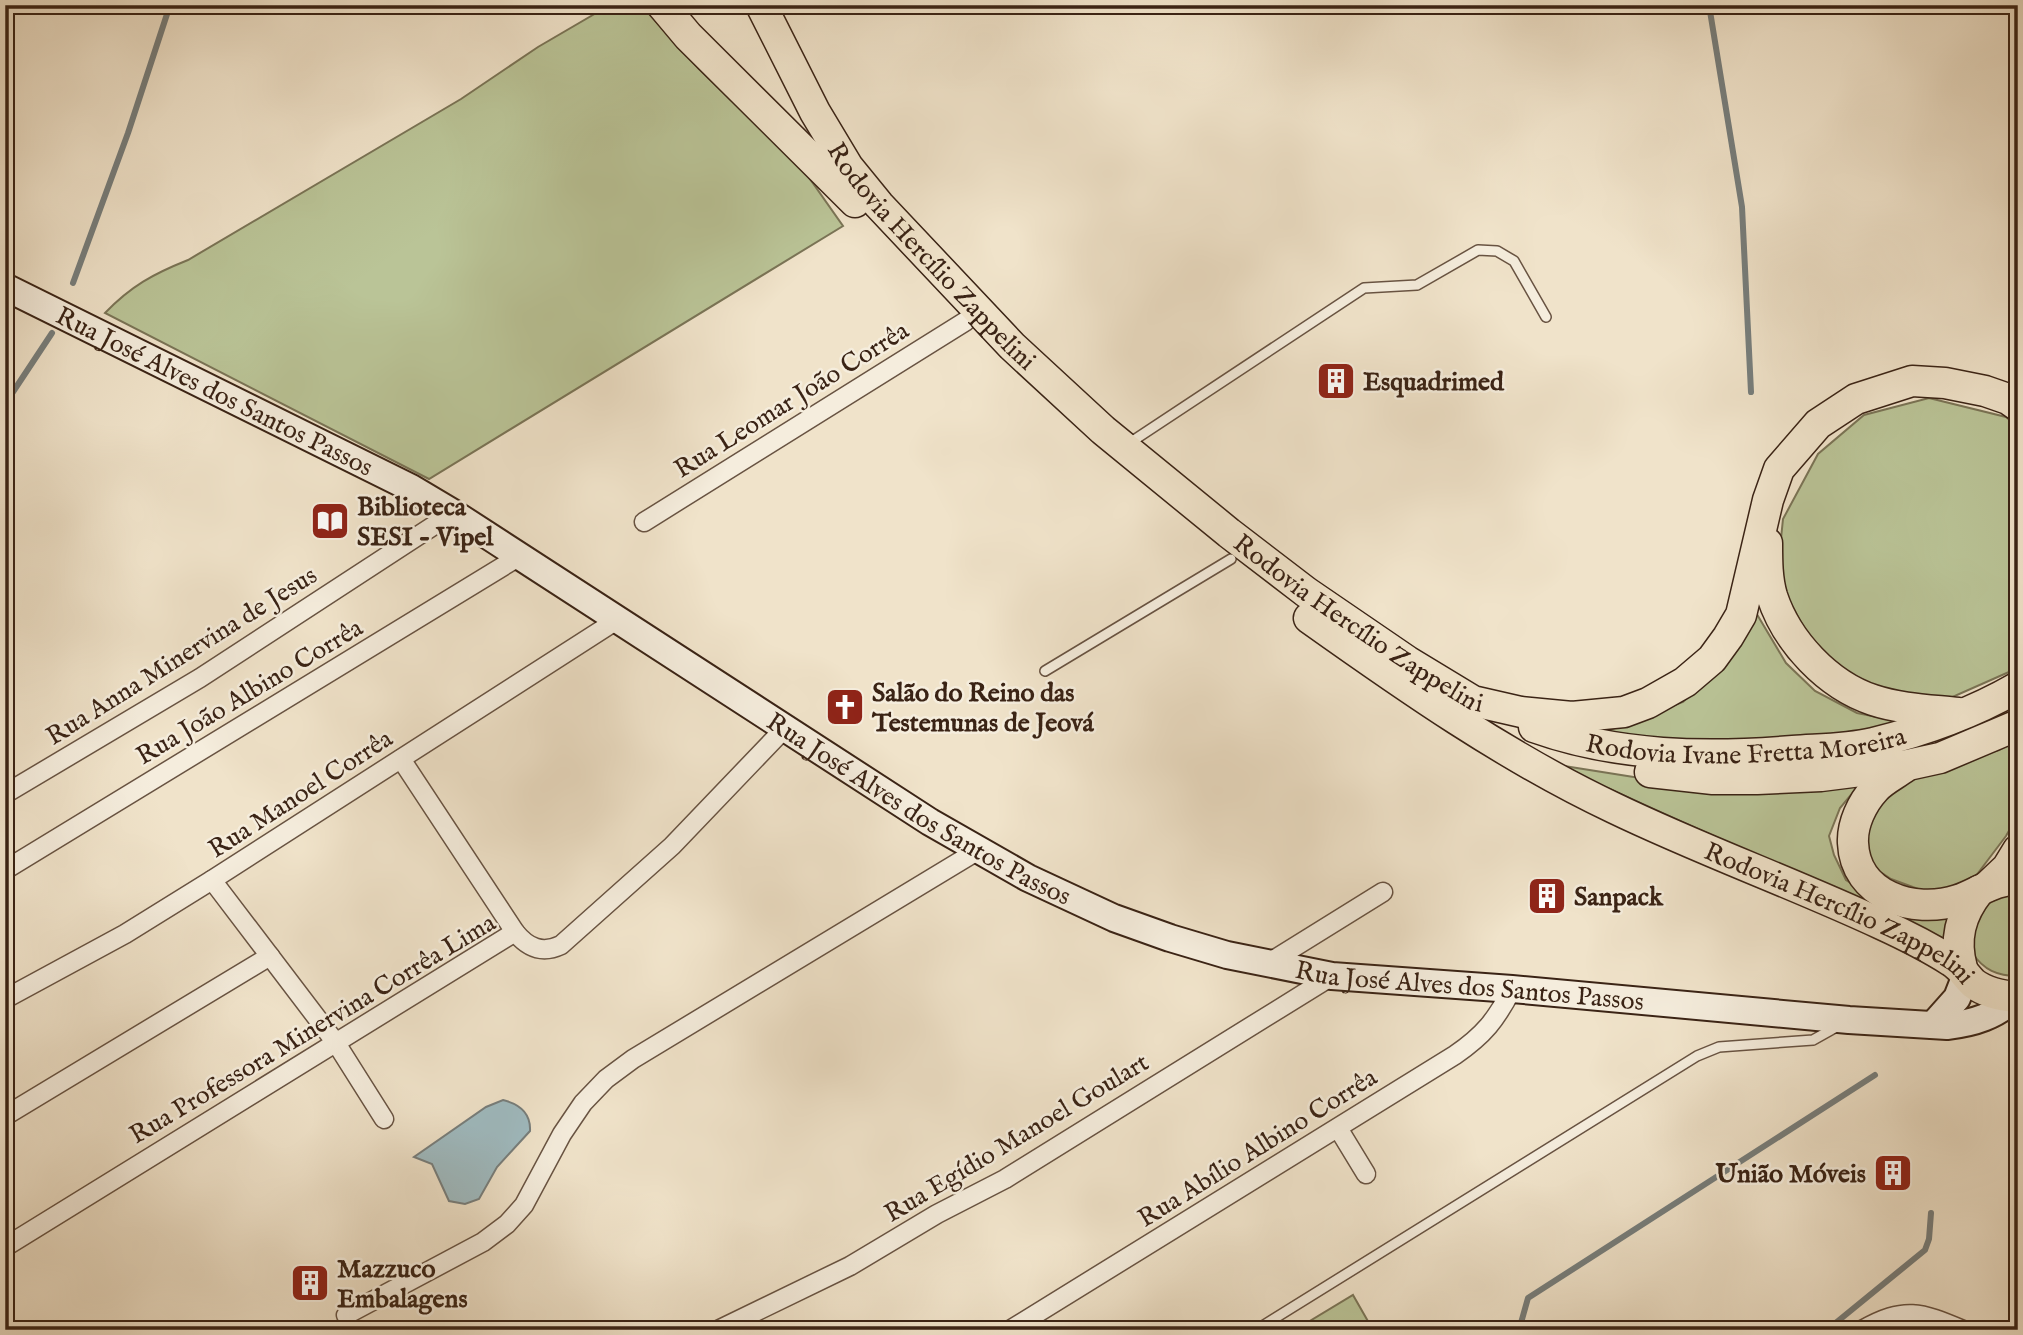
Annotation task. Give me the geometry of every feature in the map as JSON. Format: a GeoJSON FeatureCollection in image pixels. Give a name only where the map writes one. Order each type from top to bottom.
{"type":"FeatureCollection","features":[{"type":"Feature","properties":{"kind":"main road","name":"Rodovia Hercílio Zappelini"},"geometry":{"type":"LineString","coordinates":[[662,5],[688,36],[831,177],[999,358],[1117,466],[1178,518],[1367,660],[1473,715],[1534,713],[1572,717],[1624,712],[1685,682],[1712,659],[1741,615],[1768,500],[1779,469],[1818,424],[1856,399],[1912,381],[1945,383],[1985,391],[2008,399],[2018,406]]}},
{"type":"Feature","properties":{"kind":"main road","name":"Rodovia Hercílio Zappelini"},"geometry":{"type":"LineString","coordinates":[[761,5],[815,112],[848,167],[863,186],[1004,338],[1066,398],[1228,533],[1306,592],[1407,661],[1529,763],[1612,807],[1880,924],[1935,951],[1964,972],[1973,983],[1990,992],[2017,997]]}},
{"type":"Feature","properties":{"kind":"main road"},"geometry":{"type":"LineString","coordinates":[[1768,500],[1767,564],[1772,596],[1804,652],[1845,689],[1875,701],[1905,708],[1966,713]]}},
{"type":"Feature","properties":{"kind":"main road","name":"Rodovia Ivane Fretta Moreira"},"geometry":{"type":"LineString","coordinates":[[1473,715],[1510,718],[1552,734],[1613,748],[1684,756],[1754,754],[1871,743],[1920,731],[2018,688]]}},
{"type":"Feature","properties":{"kind":"main road","name":"Rodovia Ivane Fretta Moreira"},"geometry":{"type":"LineString","coordinates":[[1473,715],[1545,752],[1649,772],[1713,779],[1821,776],[1908,765],[1940,758],[2018,725]]}},
{"type":"Feature","properties":{"kind":"main road"},"geometry":{"type":"LineString","coordinates":[[1908,765],[1875,789],[1855,820],[1853,843],[1865,880],[1880,893],[1898,901],[1935,906],[1958,900],[1997,882],[2018,880]]}},
{"type":"Feature","properties":{"kind":"main road"},"geometry":{"type":"LineString","coordinates":[[1964,972],[1958,945],[1961,921],[1983,888],[2007,868],[2018,850]]}},
{"type":"Feature","properties":{"kind":"street","name":"Rua José Alves dos Santos Passos"},"geometry":{"type":"LineString","coordinates":[[5,287],[370,467],[453,513],[977,851],[1114,918],[1170,938],[1267,964],[1332,976],[1512,989],[1849,1020],[1954,1025],[1983,1019],[2003,1010],[2017,997]]}},
{"type":"Feature","properties":{"kind":"street","name":"Rua Leomar João Corrêa"},"geometry":{"type":"LineString","coordinates":[[644,522],[966,321]]}},
{"type":"Feature","properties":{"kind":"street","name":"Rua Anna Minervina de Jesus"},"geometry":{"type":"LineString","coordinates":[[5,794],[200,678],[453,513]]}},
{"type":"Feature","properties":{"kind":"street","name":"Rua João Albino Corrêa"},"geometry":{"type":"LineString","coordinates":[[5,870],[520,556]]}},
{"type":"Feature","properties":{"kind":"street","name":"Rua Manoel Corrêa"},"geometry":{"type":"LineString","coordinates":[[5,999],[125,934],[617,620]]}},
{"type":"Feature","properties":{"kind":"street","name":"Rua Professora Minervina Corrêa Lima"},"geometry":{"type":"LineString","coordinates":[[5,1247],[515,932],[533,948],[544,951],[561,945],[672,846],[785,728]]}},
{"type":"Feature","properties":{"kind":"street"},"geometry":{"type":"LineString","coordinates":[[401,760],[515,932]]}},
{"type":"Feature","properties":{"kind":"street"},"geometry":{"type":"LineString","coordinates":[[346,1315],[483,1242],[507,1224],[524,1205],[562,1134],[583,1103],[606,1079],[977,851]]}},
{"type":"Feature","properties":{"kind":"street"},"geometry":{"type":"LineString","coordinates":[[212,880],[336,1043],[384,1119]]}},
{"type":"Feature","properties":{"kind":"street"},"geometry":{"type":"LineString","coordinates":[[1267,964],[1383,892]]}},
{"type":"Feature","properties":{"kind":"street"},"geometry":{"type":"LineString","coordinates":[[5,1116],[270,956]]}},
{"type":"Feature","properties":{"kind":"street"},"geometry":{"type":"LineString","coordinates":[[1933,1025],[1957,998],[1964,972]]}},
{"type":"Feature","properties":{"kind":"street","name":"Rua Egídio Manoel Goulart"},"geometry":{"type":"LineString","coordinates":[[718,1330],[850,1266],[937,1214],[1004,1179],[1332,976]]}},
{"type":"Feature","properties":{"kind":"street","name":"Rua Abílio Albino Corrêa"},"geometry":{"type":"LineString","coordinates":[[1010,1330],[1473,1042],[1487,1030],[1512,989]]}},
{"type":"Feature","properties":{"kind":"street"},"geometry":{"type":"LineString","coordinates":[[1338,1128],[1366,1174]]}},
{"type":"Feature","properties":{"kind":"street"},"geometry":{"type":"LineString","coordinates":[[1862,1330],[1898,1314],[1918,1313],[1963,1330]]}},
{"type":"Feature","properties":{"kind":"lane"},"geometry":{"type":"LineString","coordinates":[[1124,447],[1364,288],[1417,285],[1478,250],[1497,251],[1514,261],[1546,317]]}},
{"type":"Feature","properties":{"kind":"lane"},"geometry":{"type":"LineString","coordinates":[[1045,671],[1231,559]]}},
{"type":"Feature","properties":{"kind":"lane"},"geometry":{"type":"LineString","coordinates":[[1256,1330],[1697,1056],[1719,1047],[1813,1040],[1849,1020]]}},
{"type":"Feature","properties":{"kind":"green space"},"geometry":{"type":"Polygon","coordinates":[[[610,5],[641,5],[699,69],[805,172],[843,226],[429,479],[105,313],[143,282],[188,260],[461,99],[538,47],[610,5]]]}},
{"type":"Feature","properties":{"kind":"green space"},"geometry":{"type":"Polygon","coordinates":[[[1929,398],[2006,417],[2018,427],[2018,668],[1939,703],[1874,690],[1816,650],[1777,578],[1783,519],[1818,454],[1864,415],[1929,398]]]}},
{"type":"Feature","properties":{"kind":"green space"},"geometry":{"type":"Polygon","coordinates":[[[1755,611],[1786,663],[1815,691],[1857,713],[1913,724],[1857,736],[1679,744],[1607,731],[1683,702],[1725,662],[1755,611]]]}},
{"type":"Feature","properties":{"kind":"green space"},"geometry":{"type":"Polygon","coordinates":[[[2018,739],[2018,815],[2006,836],[1972,881],[1929,893],[1891,879],[1867,863],[1863,835],[1872,804],[1901,777],[1999,750],[2018,739]]]}},
{"type":"Feature","properties":{"kind":"green space"},"geometry":{"type":"Polygon","coordinates":[[[1558,765],[1684,785],[1865,778],[1840,808],[1829,836],[1834,855],[1846,880],[1890,907],[1962,909],[1953,943],[1657,811],[1558,765]]]}},
{"type":"Feature","properties":{"kind":"green space"},"geometry":{"type":"Polygon","coordinates":[[[2018,888],[2018,976],[2010,976],[1986,968],[1972,953],[1977,903],[2018,888]]]}},
{"type":"Feature","properties":{"kind":"green space"},"geometry":{"type":"Polygon","coordinates":[[[1353,1295],[1373,1330],[1295,1330],[1353,1295]]]}},
{"type":"Feature","properties":{"kind":"water"},"geometry":{"type":"Polygon","coordinates":[[[503,1100],[523,1110],[530,1131],[497,1167],[479,1199],[465,1204],[449,1201],[432,1164],[414,1157],[486,1107],[503,1100]]]}},
{"type":"Feature","properties":{"kind":"waterway"},"geometry":{"type":"LineString","coordinates":[[73,283],[128,133],[170,5]]}},
{"type":"Feature","properties":{"kind":"waterway"},"geometry":{"type":"LineString","coordinates":[[1709,5],[1742,207],[1751,392]]}},
{"type":"Feature","properties":{"kind":"waterway"},"geometry":{"type":"LineString","coordinates":[[5,404],[52,333]]}},
{"type":"Feature","properties":{"kind":"waterway"},"geometry":{"type":"LineString","coordinates":[[1519,1330],[1528,1298],[1875,1075]]}},
{"type":"Feature","properties":{"kind":"waterway"},"geometry":{"type":"LineString","coordinates":[[1827,1330],[1925,1250],[1929,1239],[1931,1213]]}},
{"type":"Feature","properties":{"kind":"place","name":"Esquadrimed"},"geometry":{"type":"Point","coordinates":[1336,381]}},
{"type":"Feature","properties":{"kind":"place","name":"Biblioteca SESI - Vipel"},"geometry":{"type":"Point","coordinates":[330,521]}},
{"type":"Feature","properties":{"kind":"place","name":"Salão do Reino das Testemunas de Jeová"},"geometry":{"type":"Point","coordinates":[845,707]}},
{"type":"Feature","properties":{"kind":"place","name":"Sanpack"},"geometry":{"type":"Point","coordinates":[1547,896]}},
{"type":"Feature","properties":{"kind":"place","name":"União Móveis"},"geometry":{"type":"Point","coordinates":[1893,1173]}},
{"type":"Feature","properties":{"kind":"place","name":"Mazzuco Embalagens"},"geometry":{"type":"Point","coordinates":[310,1283]}}]}
